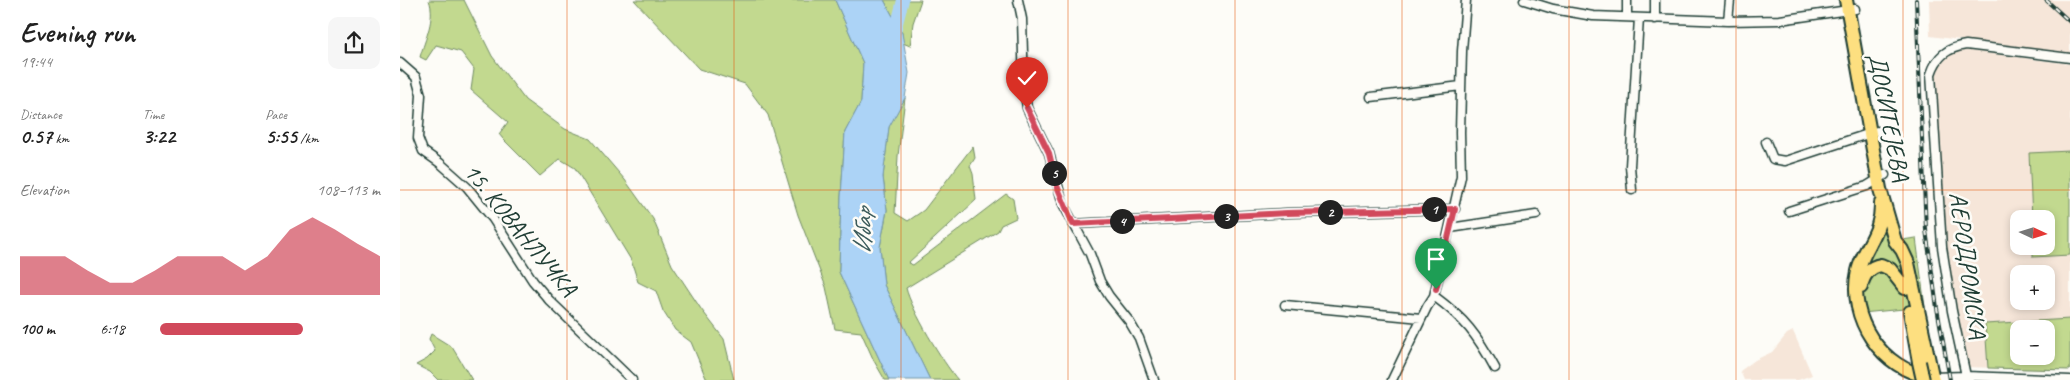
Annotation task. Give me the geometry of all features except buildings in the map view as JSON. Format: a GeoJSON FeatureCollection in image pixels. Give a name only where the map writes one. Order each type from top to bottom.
{"type":"FeatureCollection","features":[{"type":"Feature","properties":{"kind":"main road","name":"ДОСИТЕЈЕВА"},"geometry":{"type":"LineString","coordinates":[[1851,5],[1881,181],[1905,288],[1919,362],[1929,379]]}},
{"type":"Feature","properties":{"kind":"main road"},"geometry":{"type":"LineString","coordinates":[[1881,181],[1879,225],[1859,267],[1856,286],[1857,304],[1867,331],[1881,351],[1896,363],[1929,379]]}},
{"type":"Feature","properties":{"kind":"main road"},"geometry":{"type":"LineString","coordinates":[[1895,241],[1908,263],[1929,379]]}},
{"type":"Feature","properties":{"kind":"main road"},"geometry":{"type":"LineString","coordinates":[[1867,331],[1859,303],[1865,274],[1873,267],[1884,266],[1894,272],[1905,288]]}},
{"type":"Feature","properties":{"kind":"street"},"geometry":{"type":"LineString","coordinates":[[1018,0],[1022,19],[1024,88],[1027,108],[1049,153],[1059,192],[1073,224],[1090,254],[1100,281],[1139,338],[1154,380]]}},
{"type":"Feature","properties":{"kind":"street"},"geometry":{"type":"LineString","coordinates":[[1524,0],[1553,9],[1593,16],[1728,22],[1780,20],[1851,5]]}},
{"type":"Feature","properties":{"kind":"street"},"geometry":{"type":"LineString","coordinates":[[1626,0],[1627,18]]}},
{"type":"Feature","properties":{"kind":"street"},"geometry":{"type":"LineString","coordinates":[[1655,0],[1655,19]]}},
{"type":"Feature","properties":{"kind":"street"},"geometry":{"type":"LineString","coordinates":[[1728,22],[1730,0]]}},
{"type":"Feature","properties":{"kind":"street"},"geometry":{"type":"LineString","coordinates":[[1392,380],[1421,318],[1434,296],[1455,209],[1461,176],[1462,51],[1466,2]]}},
{"type":"Feature","properties":{"kind":"street"},"geometry":{"type":"LineString","coordinates":[[1632,190],[1630,166],[1639,18]]}},
{"type":"Feature","properties":{"kind":"street","name":"АЕРОДРОМСКА"},"geometry":{"type":"LineString","coordinates":[[1966,376],[1952,312],[1942,247],[1931,74],[1934,64],[1941,55],[1952,47],[1966,44],[2070,58]]}},
{"type":"Feature","properties":{"kind":"street","name":"15. КОВАНЛУЧКА"},"geometry":{"type":"LineString","coordinates":[[401,65],[416,77],[421,95],[418,138],[423,151],[467,187],[493,219],[533,281],[549,300],[632,380]]}},
{"type":"Feature","properties":{"kind":"street"},"geometry":{"type":"LineString","coordinates":[[1371,97],[1461,86]]}},
{"type":"Feature","properties":{"kind":"street"},"geometry":{"type":"LineString","coordinates":[[1766,142],[1773,159],[1785,162],[1874,132]]}},
{"type":"Feature","properties":{"kind":"street"},"geometry":{"type":"LineString","coordinates":[[1789,211],[1881,181]]}},
{"type":"Feature","properties":{"kind":"street"},"geometry":{"type":"LineString","coordinates":[[1073,224],[1287,213],[1455,209]]}},
{"type":"Feature","properties":{"kind":"street"},"geometry":{"type":"LineString","coordinates":[[1450,228],[1536,215]]}},
{"type":"Feature","properties":{"kind":"street"},"geometry":{"type":"LineString","coordinates":[[1434,296],[1464,320],[1478,338],[1495,368]]}},
{"type":"Feature","properties":{"kind":"street"},"geometry":{"type":"LineString","coordinates":[[1285,305],[1421,318]]}},
{"type":"Feature","properties":{"kind":"street"},"geometry":{"type":"LineString","coordinates":[[1929,379],[1966,376],[2070,380]]}},
{"type":"Feature","properties":{"kind":"shaded area"},"geometry":{"type":"Polygon","coordinates":[[[1929,0],[2070,0],[2070,53],[2064,54],[1930,36],[1929,0]]]}},
{"type":"Feature","properties":{"kind":"shaded area"},"geometry":{"type":"Polygon","coordinates":[[[1957,49],[2070,64],[2070,370],[1964,367],[1942,247],[1935,77],[1937,67],[1942,59],[1957,49]]]}},
{"type":"Feature","properties":{"kind":"shaded area"},"geometry":{"type":"Polygon","coordinates":[[[1793,331],[1812,375],[1798,380],[1744,380],[1740,371],[1755,360],[1772,352],[1787,334],[1793,331]]]}},
{"type":"Feature","properties":{"kind":"green space"},"geometry":{"type":"Polygon","coordinates":[[[429,0],[464,0],[492,56],[525,100],[565,129],[590,139],[625,180],[653,219],[672,265],[701,309],[724,339],[734,380],[709,380],[706,378],[691,342],[675,330],[663,311],[656,291],[638,282],[631,260],[575,168],[560,159],[540,176],[503,139],[499,134],[508,122],[471,90],[474,69],[461,52],[436,45],[426,60],[420,57],[431,21],[429,0]]]}},
{"type":"Feature","properties":{"kind":"green space"},"geometry":{"type":"Polygon","coordinates":[[[634,0],[835,0],[863,63],[861,102],[845,132],[839,272],[889,380],[885,380],[861,332],[835,329],[826,287],[798,215],[768,115],[745,84],[699,69],[634,0]]]}},
{"type":"Feature","properties":{"kind":"green space"},"geometry":{"type":"Polygon","coordinates":[[[884,0],[921,0],[913,23],[910,46],[903,43],[902,33],[884,0]]]}},
{"type":"Feature","properties":{"kind":"green space"},"geometry":{"type":"Polygon","coordinates":[[[905,98],[898,156],[895,213],[908,221],[924,210],[973,146],[975,158],[970,166],[973,174],[976,200],[908,263],[913,265],[1006,194],[1013,199],[1016,218],[1001,225],[998,231],[906,288],[928,336],[958,380],[930,380],[884,285],[880,247],[887,210],[883,177],[889,126],[905,98]]]}},
{"type":"Feature","properties":{"kind":"green space"},"geometry":{"type":"Polygon","coordinates":[[[2070,151],[2070,255],[2033,257],[2033,255],[2055,255],[2055,210],[2032,210],[2029,153],[2070,151]]]}},
{"type":"Feature","properties":{"kind":"green space"},"geometry":{"type":"Polygon","coordinates":[[[1881,216],[1895,241],[1916,238],[1925,307],[1862,313],[1856,286],[1881,216]]]}},
{"type":"Feature","properties":{"kind":"green space"},"geometry":{"type":"Polygon","coordinates":[[[2070,319],[2070,370],[1988,368],[1985,324],[2010,323],[2010,365],[2055,365],[2055,320],[2053,320],[2070,319]]]}},
{"type":"Feature","properties":{"kind":"green space"},"geometry":{"type":"Polygon","coordinates":[[[431,334],[452,347],[472,380],[438,380],[430,372],[416,365],[427,359],[435,351],[429,339],[431,334]]]}},
{"type":"Feature","properties":{"kind":"water"},"geometry":{"type":"Polygon","coordinates":[[[835,0],[884,0],[902,33],[909,73],[905,98],[889,127],[883,177],[887,210],[880,247],[884,285],[930,380],[889,380],[839,272],[845,132],[861,102],[863,63],[835,0]]]}},
{"type":"Feature","properties":{"kind":"waterway","name":"Ибар"},"geometry":{"type":"LineString","coordinates":[[893,39],[903,0]]}},
{"type":"Feature","properties":{"kind":"railway"},"geometry":{"type":"LineString","coordinates":[[1916,0],[1926,230],[1950,380]]}},
{"type":"Feature","properties":{"kind":"railway"},"geometry":{"type":"LineString","coordinates":[[2046,0],[2070,22]]}},
{"type":"Feature","properties":{"kind":"route"},"geometry":{"type":"LineString","coordinates":[[1027,108],[1049,153],[1063,204],[1073,224],[1287,213],[1455,209],[1444,248],[1436,289]]}}]}
